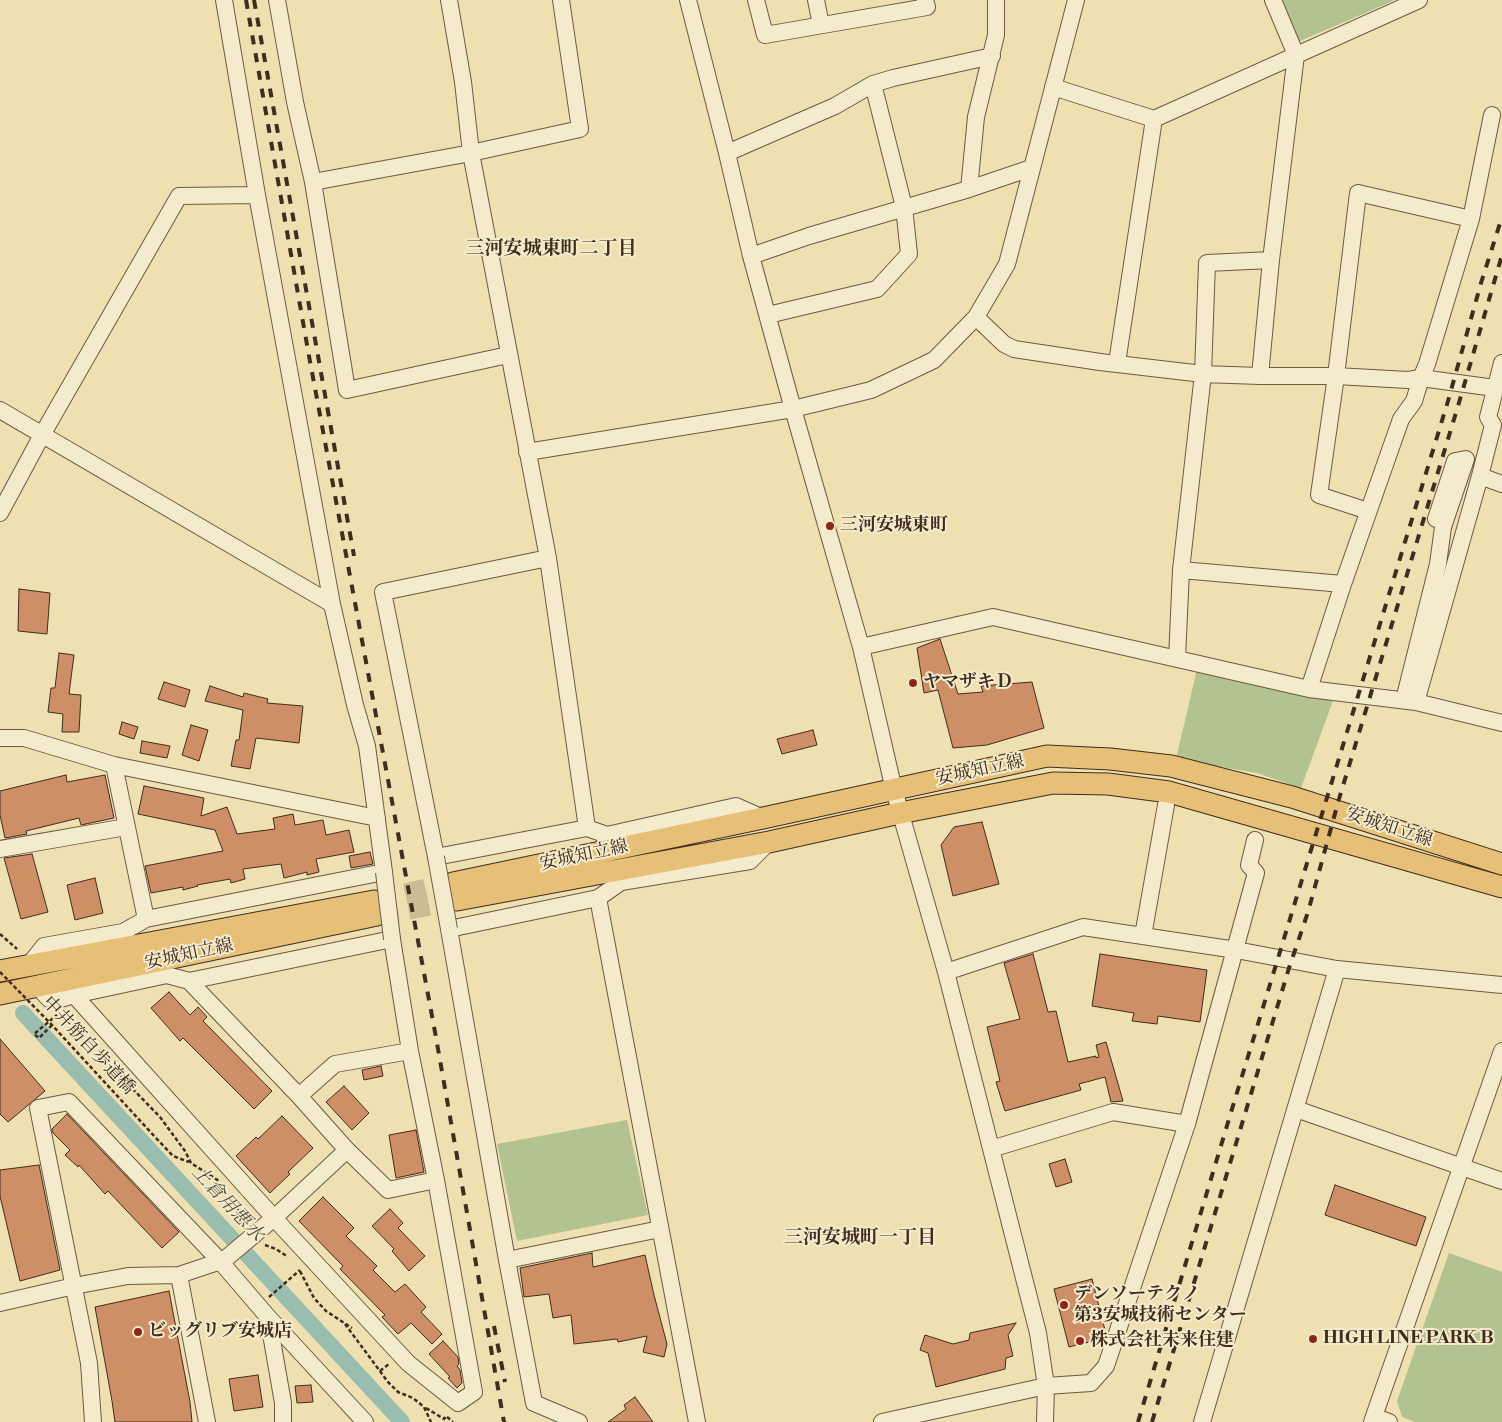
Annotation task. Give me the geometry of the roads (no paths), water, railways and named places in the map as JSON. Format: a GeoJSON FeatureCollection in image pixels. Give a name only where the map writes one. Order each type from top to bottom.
{"type":"FeatureCollection","features":[{"type":"Feature","properties":{"kind":"main road","name":"安城知立線"},"geometry":{"type":"LineString","coordinates":[[1502,864],[1292,797],[1171,766],[1110,759],[1047,756],[763,818],[455,892],[768,842],[900,813],[1053,783],[1108,784],[1169,792],[1502,887]]}},
{"type":"Feature","properties":{"kind":"main road","name":"安城知立線"},"geometry":{"type":"LineString","coordinates":[[0,971],[25,958],[376,908],[38,987],[0,994]]}},
{"type":"Feature","properties":{"kind":"street"},"geometry":{"type":"LineString","coordinates":[[74,995],[274,1218],[408,1363],[458,1403],[474,1392],[436,1180],[410,1051],[392,938],[367,746],[355,705],[332,604],[257,195],[224,0]]}},
{"type":"Feature","properties":{"kind":"street"},"geometry":{"type":"LineString","coordinates":[[277,0],[295,102],[313,182],[347,390],[508,355]]}},
{"type":"Feature","properties":{"kind":"street"},"geometry":{"type":"LineString","coordinates":[[449,0],[463,82],[471,153],[548,558],[587,828]]}},
{"type":"Feature","properties":{"kind":"street"},"geometry":{"type":"LineString","coordinates":[[313,182],[471,153],[580,129],[561,0]]}},
{"type":"Feature","properties":{"kind":"street"},"geometry":{"type":"LineString","coordinates":[[688,0],[751,256],[792,409],[861,647],[894,790],[946,972],[1038,1333],[1046,1386],[1045,1422]]}},
{"type":"Feature","properties":{"kind":"street"},"geometry":{"type":"LineString","coordinates":[[756,0],[765,35],[927,7],[925,0]]}},
{"type":"Feature","properties":{"kind":"street"},"geometry":{"type":"LineString","coordinates":[[816,0],[821,25]]}},
{"type":"Feature","properties":{"kind":"street"},"geometry":{"type":"LineString","coordinates":[[969,189],[976,117],[996,36],[996,0]]}},
{"type":"Feature","properties":{"kind":"street"},"geometry":{"type":"LineString","coordinates":[[527,452],[792,409],[871,390],[934,360],[976,318],[1007,264],[1076,0]]}},
{"type":"Feature","properties":{"kind":"street"},"geometry":{"type":"LineString","coordinates":[[1260,376],[1271,260],[1296,55],[1274,0]]}},
{"type":"Feature","properties":{"kind":"street"},"geometry":{"type":"LineString","coordinates":[[1053,87],[1154,118],[1296,55],[1395,5],[1419,0]]}},
{"type":"Feature","properties":{"kind":"street"},"geometry":{"type":"LineString","coordinates":[[727,153],[835,106],[873,84],[992,56]]}},
{"type":"Feature","properties":{"kind":"street"},"geometry":{"type":"LineString","coordinates":[[768,315],[877,289],[910,254],[904,208],[873,84]]}},
{"type":"Feature","properties":{"kind":"street"},"geometry":{"type":"LineString","coordinates":[[1309,689],[1342,584],[1401,419],[1414,402],[1427,364],[1471,219],[1492,115]]}},
{"type":"Feature","properties":{"kind":"street"},"geometry":{"type":"LineString","coordinates":[[1117,363],[1154,118]]}},
{"type":"Feature","properties":{"kind":"street"},"geometry":{"type":"LineString","coordinates":[[751,256],[808,236],[969,189],[1031,168]]}},
{"type":"Feature","properties":{"kind":"street"},"geometry":{"type":"LineString","coordinates":[[1368,511],[1319,495],[1336,376],[1358,193],[1471,219]]}},
{"type":"Feature","properties":{"kind":"street"},"geometry":{"type":"LineString","coordinates":[[0,513],[42,435],[179,196],[257,195]]}},
{"type":"Feature","properties":{"kind":"street"},"geometry":{"type":"LineString","coordinates":[[1177,659],[1181,570],[1203,374],[1207,263],[1271,260]]}},
{"type":"Feature","properties":{"kind":"street"},"geometry":{"type":"LineString","coordinates":[[976,318],[1004,344],[1014,349],[1117,363],[1203,374],[1336,376],[1408,380],[1421,378],[1495,388]]}},
{"type":"Feature","properties":{"kind":"street"},"geometry":{"type":"LineString","coordinates":[[1410,701],[1480,476],[1498,425],[1488,417],[1502,363]]}},
{"type":"Feature","properties":{"kind":"street"},"geometry":{"type":"LineString","coordinates":[[0,410],[332,604]]}},
{"type":"Feature","properties":{"kind":"street"},"geometry":{"type":"LineString","coordinates":[[1410,701],[1438,564],[1443,528],[1466,459],[1455,461],[1436,519]]}},
{"type":"Feature","properties":{"kind":"street"},"geometry":{"type":"LineString","coordinates":[[1480,476],[1502,484]]}},
{"type":"Feature","properties":{"kind":"street"},"geometry":{"type":"LineString","coordinates":[[548,558],[383,592],[450,929],[507,1260],[534,1403],[579,1422]]}},
{"type":"Feature","properties":{"kind":"street"},"geometry":{"type":"LineString","coordinates":[[1181,570],[1342,584]]}},
{"type":"Feature","properties":{"kind":"street"},"geometry":{"type":"LineString","coordinates":[[861,647],[993,617],[1309,689],[1410,701],[1502,723]]}},
{"type":"Feature","properties":{"kind":"street"},"geometry":{"type":"LineString","coordinates":[[0,738],[24,738],[114,765],[377,818]]}},
{"type":"Feature","properties":{"kind":"street"},"geometry":{"type":"LineString","coordinates":[[114,765],[146,919]]}},
{"type":"Feature","properties":{"kind":"street"},"geometry":{"type":"LineString","coordinates":[[1142,936],[1166,805]]}},
{"type":"Feature","properties":{"kind":"street"},"geometry":{"type":"LineString","coordinates":[[436,857],[587,828],[607,835],[736,806],[763,818]]}},
{"type":"Feature","properties":{"kind":"street"},"geometry":{"type":"LineString","coordinates":[[0,849],[126,827]]}},
{"type":"Feature","properties":{"kind":"street"},"geometry":{"type":"LineString","coordinates":[[882,1422],[1046,1386],[1091,1383],[1106,1366],[1187,1124],[1256,872],[1249,865],[1255,840]]}},
{"type":"Feature","properties":{"kind":"street"},"geometry":{"type":"LineString","coordinates":[[450,929],[598,898],[622,882],[750,861],[768,842]]}},
{"type":"Feature","properties":{"kind":"street"},"geometry":{"type":"LineString","coordinates":[[25,958],[44,946],[123,932],[146,919],[384,872]]}},
{"type":"Feature","properties":{"kind":"street"},"geometry":{"type":"LineString","coordinates":[[598,898],[697,1422]]}},
{"type":"Feature","properties":{"kind":"street"},"geometry":{"type":"LineString","coordinates":[[946,972],[1083,927],[1236,950],[1337,969],[1502,986]]}},
{"type":"Feature","properties":{"kind":"street"},"geometry":{"type":"LineString","coordinates":[[38,987],[49,999],[57,1000],[167,975],[189,981],[392,938]]}},
{"type":"Feature","properties":{"kind":"street"},"geometry":{"type":"LineString","coordinates":[[1202,1422],[1337,969]]}},
{"type":"Feature","properties":{"kind":"street"},"geometry":{"type":"LineString","coordinates":[[189,981],[299,1096],[347,1150],[388,1190],[436,1180]]}},
{"type":"Feature","properties":{"kind":"street"},"geometry":{"type":"LineString","coordinates":[[299,1096],[335,1064],[410,1051]]}},
{"type":"Feature","properties":{"kind":"street"},"geometry":{"type":"LineString","coordinates":[[1379,1420],[1502,1051]]}},
{"type":"Feature","properties":{"kind":"street"},"geometry":{"type":"LineString","coordinates":[[93,1422],[89,1363],[38,1108],[69,1102],[222,1260],[364,1421]]}},
{"type":"Feature","properties":{"kind":"street"},"geometry":{"type":"LineString","coordinates":[[1296,1109],[1502,1181]]}},
{"type":"Feature","properties":{"kind":"street"},"geometry":{"type":"LineString","coordinates":[[991,1149],[1113,1112],[1187,1124]]}},
{"type":"Feature","properties":{"kind":"street"},"geometry":{"type":"LineString","coordinates":[[0,1303],[128,1276],[179,1275],[222,1260],[274,1218],[347,1150]]}},
{"type":"Feature","properties":{"kind":"street"},"geometry":{"type":"LineString","coordinates":[[507,1260],[660,1229]]}},
{"type":"Feature","properties":{"kind":"street"},"geometry":{"type":"LineString","coordinates":[[179,1275],[207,1422]]}},
{"type":"Feature","properties":{"kind":"street"},"geometry":{"type":"LineString","coordinates":[[266,1309],[284,1404],[283,1422]]}},
{"type":"Feature","properties":{"kind":"waterway","name":"上倉用悪水"},"geometry":{"type":"LineString","coordinates":[[23,1013],[402,1422]]}},
{"type":"Feature","properties":{"kind":"tunnel"},"geometry":{"type":"LineString","coordinates":[[374,901],[453,883]]}},
{"type":"Feature","properties":{"kind":"tunnel"},"geometry":{"type":"LineString","coordinates":[[377,915],[457,900]]}},
{"type":"Feature","properties":{"kind":"railway"},"geometry":{"type":"LineString","coordinates":[[246,0],[309,356],[435,1032],[504,1422]]}},
{"type":"Feature","properties":{"kind":"railway"},"geometry":{"type":"LineString","coordinates":[[254,0],[354,556]]}},
{"type":"Feature","properties":{"kind":"railway"},"geometry":{"type":"LineString","coordinates":[[1138,1422],[1448,401],[1481,283],[1502,217]]}},
{"type":"Feature","properties":{"kind":"railway"},"geometry":{"type":"LineString","coordinates":[[1152,1422],[1289,968],[1308,912],[1339,799],[1502,255]]}},
{"type":"Feature","properties":{"kind":"railway"},"geometry":{"type":"LineString","coordinates":[[494,1326],[505,1382]]}},
{"type":"Feature","properties":{"kind":"place","name":"三河安城東町"},"geometry":{"type":"Point","coordinates":[830,526]}},
{"type":"Feature","properties":{"kind":"place","name":"ヤマザキＤ"},"geometry":{"type":"Point","coordinates":[913,683]}},
{"type":"Feature","properties":{"kind":"place","name":"デンソーテクノ 第3安城技術センター"},"geometry":{"type":"Point","coordinates":[1064,1305]}},
{"type":"Feature","properties":{"kind":"place","name":"ビッグリブ安城店"},"geometry":{"type":"Point","coordinates":[138,1332]}},
{"type":"Feature","properties":{"kind":"place","name":"HIGH LINE PARK B"},"geometry":{"type":"Point","coordinates":[1313,1339]}},
{"type":"Feature","properties":{"kind":"place","name":"株式会社未来住建"},"geometry":{"type":"Point","coordinates":[1080,1341]}},
{"type":"Feature","properties":{"kind":"district","name":"三河安城東町二丁目"},"geometry":{"type":"Point","coordinates":[551,249]}},
{"type":"Feature","properties":{"kind":"district","name":"三河安城町一丁目"},"geometry":{"type":"Point","coordinates":[860,1238]}}]}
